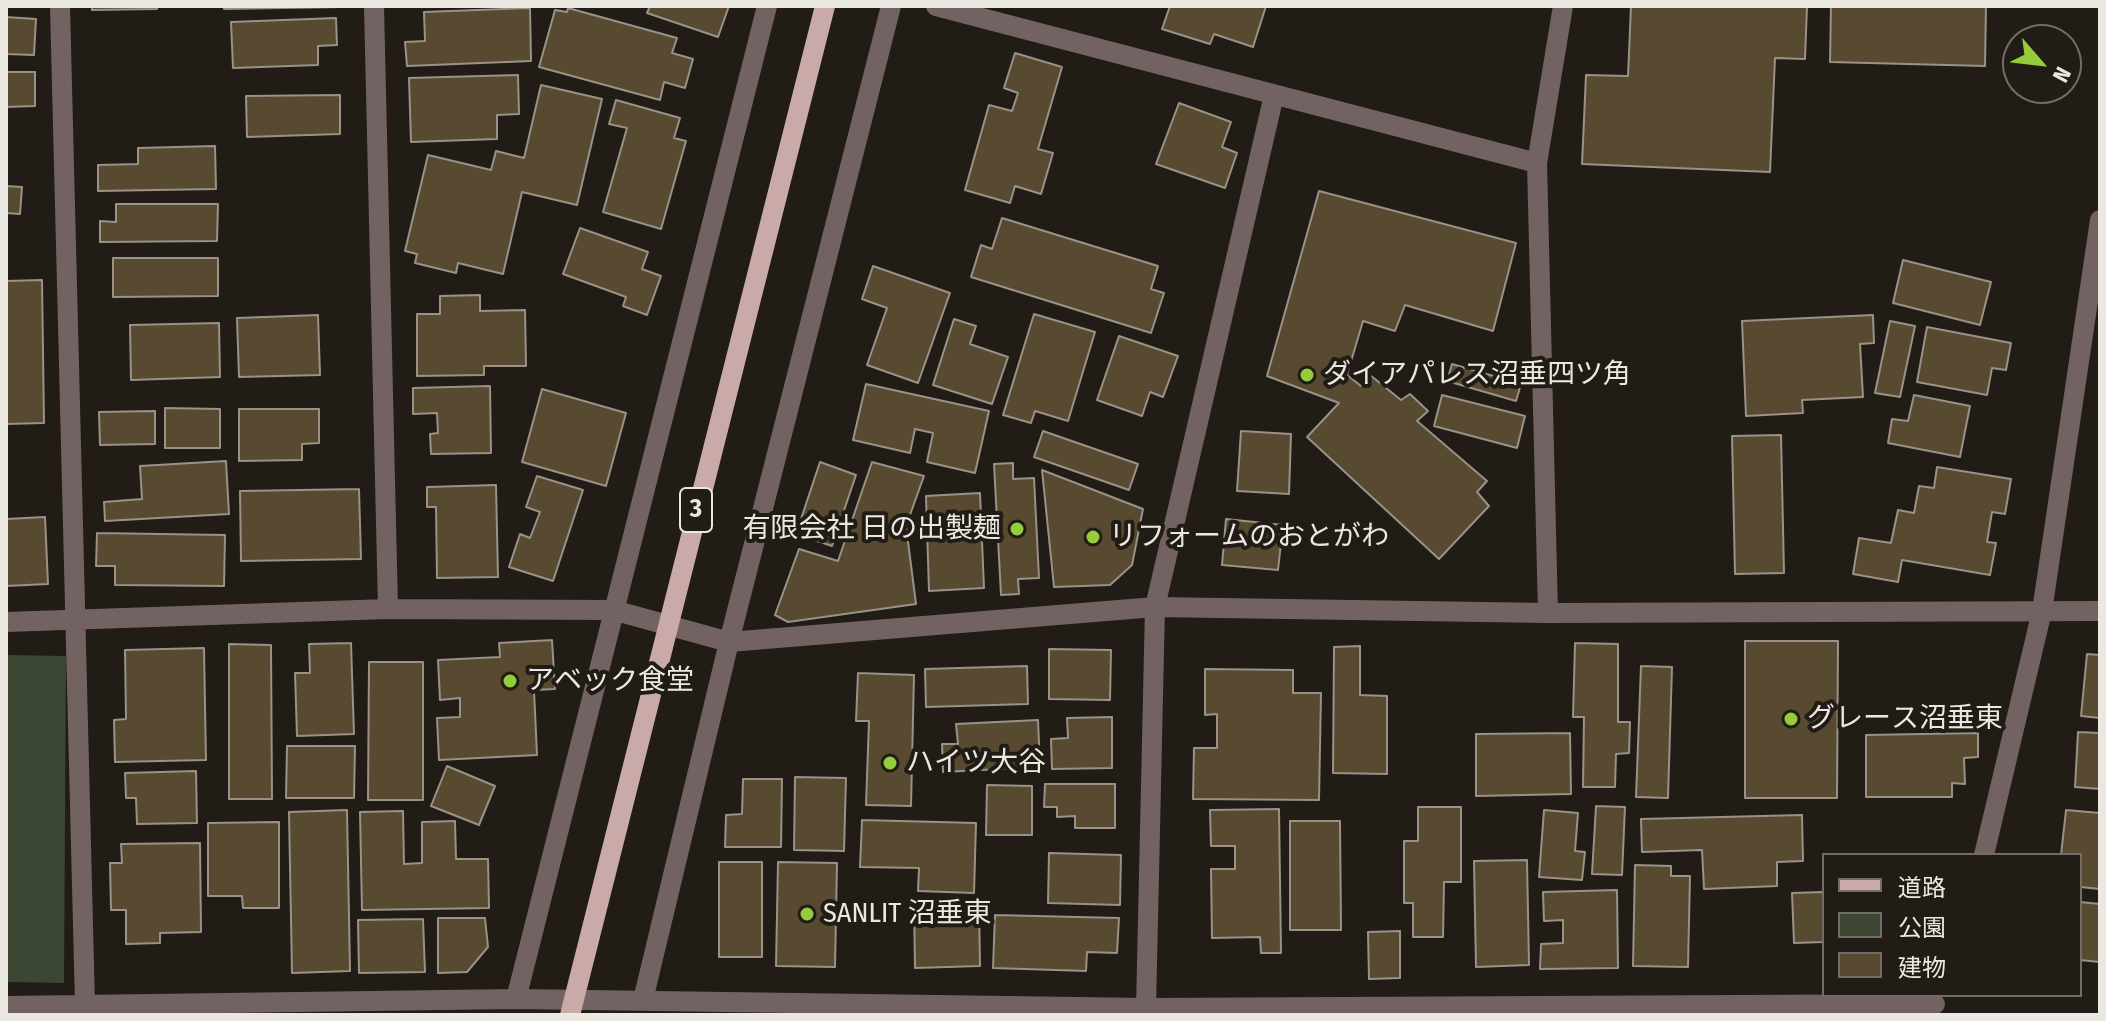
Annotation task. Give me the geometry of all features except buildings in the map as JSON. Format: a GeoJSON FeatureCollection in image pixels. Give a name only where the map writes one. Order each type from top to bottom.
{"type":"FeatureCollection","features":[{"type":"Feature","properties":{"kind":"main road","name":"3"},"geometry":{"type":"LineString","coordinates":[[570,1015],[825,6]]}},
{"type":"Feature","properties":{"kind":"street"},"geometry":{"type":"LineString","coordinates":[[60,6],[85,1005]]}},
{"type":"Feature","properties":{"kind":"street"},"geometry":{"type":"LineString","coordinates":[[374,6],[388,609]]}},
{"type":"Feature","properties":{"kind":"street"},"geometry":{"type":"LineString","coordinates":[[516,999],[767,6]]}},
{"type":"Feature","properties":{"kind":"street"},"geometry":{"type":"LineString","coordinates":[[643,1000],[729,642],[891,6]]}},
{"type":"Feature","properties":{"kind":"street"},"geometry":{"type":"LineString","coordinates":[[936,6],[1537,163]]}},
{"type":"Feature","properties":{"kind":"street"},"geometry":{"type":"LineString","coordinates":[[1548,613],[1537,163],[1563,6]]}},
{"type":"Feature","properties":{"kind":"street"},"geometry":{"type":"LineString","coordinates":[[1146,1008],[1155,607],[1274,95]]}},
{"type":"Feature","properties":{"kind":"street"},"geometry":{"type":"LineString","coordinates":[[1984,853],[2042,611],[2100,220]]}},
{"type":"Feature","properties":{"kind":"street"},"geometry":{"type":"LineString","coordinates":[[6,622],[388,609],[613,610],[729,642],[1155,607],[1548,613],[2100,611]]}},
{"type":"Feature","properties":{"kind":"street"},"geometry":{"type":"LineString","coordinates":[[6,1006],[516,999],[1146,1008],[1935,1005]]}},
{"type":"Feature","properties":{"kind":"green space"},"geometry":{"type":"Polygon","coordinates":[[[6,655],[66,656],[64,983],[6,982],[6,655]]]}},
{"type":"Feature","properties":{"kind":"place","name":"ダイアパレス沼垂四ツ角"},"geometry":{"type":"Point","coordinates":[1307,375]}},
{"type":"Feature","properties":{"kind":"place","name":"有限会社 日の出製麺"},"geometry":{"type":"Point","coordinates":[1017,529]}},
{"type":"Feature","properties":{"kind":"place","name":"リフォームのおとがわ"},"geometry":{"type":"Point","coordinates":[1093,537]}},
{"type":"Feature","properties":{"kind":"place","name":"アベック食堂"},"geometry":{"type":"Point","coordinates":[510,681]}},
{"type":"Feature","properties":{"kind":"place","name":"グレース沼垂東"},"geometry":{"type":"Point","coordinates":[1791,719]}},
{"type":"Feature","properties":{"kind":"place","name":"ハイツ大谷"},"geometry":{"type":"Point","coordinates":[890,763]}},
{"type":"Feature","properties":{"kind":"place","name":"SANLIT 沼垂東"},"geometry":{"type":"Point","coordinates":[807,914]}}]}
